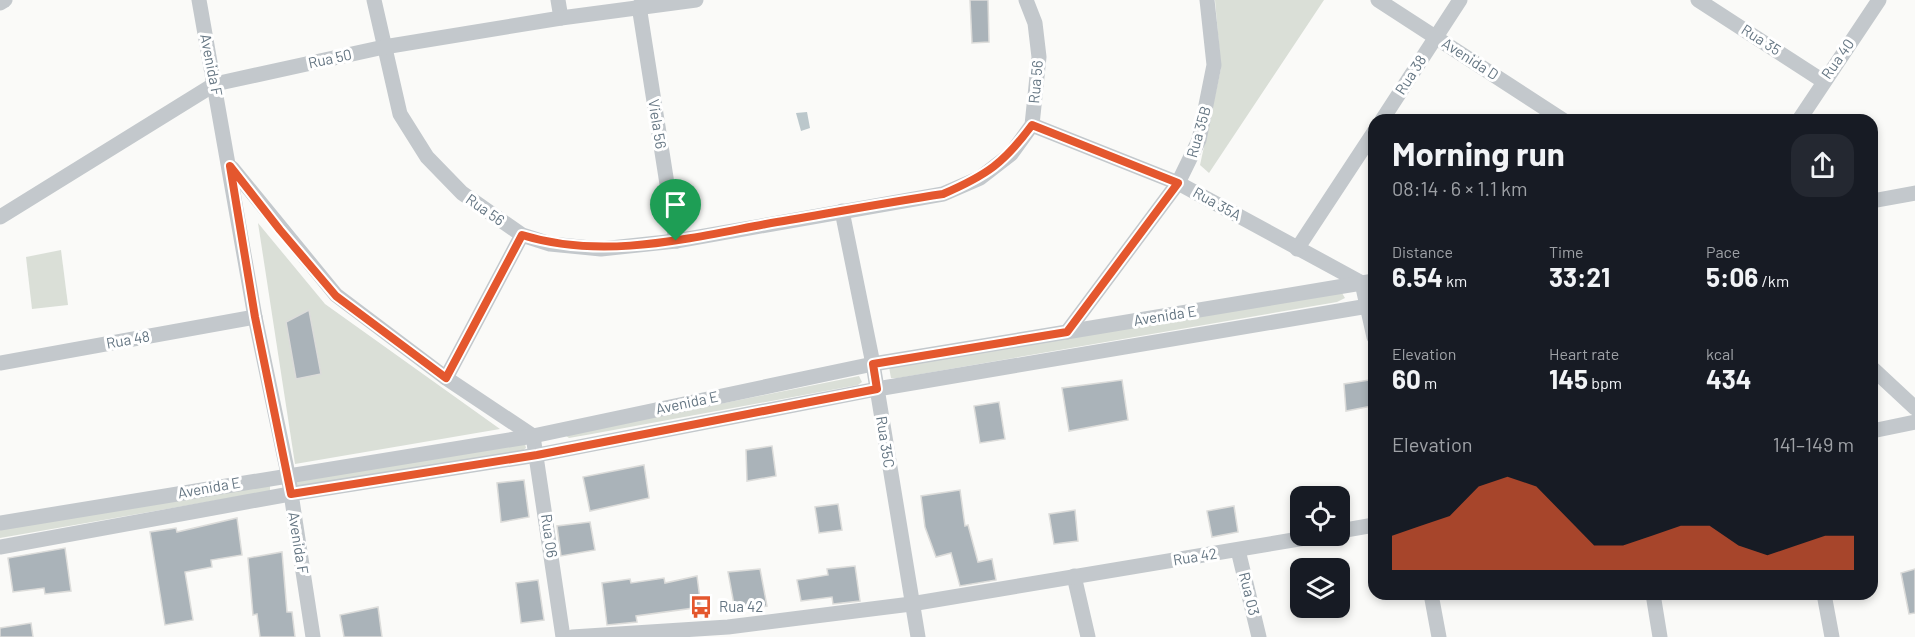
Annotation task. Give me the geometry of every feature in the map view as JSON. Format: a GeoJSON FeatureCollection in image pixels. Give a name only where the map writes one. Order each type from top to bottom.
{"type":"FeatureCollection","features":[{"type":"Feature","properties":{"kind":"street"},"geometry":{"type":"LineString","coordinates":[[0,3],[5,0]]}},
{"type":"Feature","properties":{"kind":"street","name":"Avenida F"},"geometry":{"type":"LineString","coordinates":[[199,0],[255,317],[288,474],[313,637]]}},
{"type":"Feature","properties":{"kind":"street","name":"Rua 56"},"geometry":{"type":"LineString","coordinates":[[374,0],[400,114],[427,157],[462,193],[522,235],[550,244],[601,249],[676,241],[943,194],[980,178],[1011,154],[1032,125],[1039,57],[1035,23],[1026,0]]}},
{"type":"Feature","properties":{"kind":"street"},"geometry":{"type":"LineString","coordinates":[[558,0],[561,18]]}},
{"type":"Feature","properties":{"kind":"street","name":"Rua 50"},"geometry":{"type":"LineString","coordinates":[[0,217],[215,84],[384,47],[639,6],[696,0]]}},
{"type":"Feature","properties":{"kind":"street","name":"Rua 35B"},"geometry":{"type":"LineString","coordinates":[[1067,332],[1178,183],[1199,140],[1214,65],[1207,0]]}},
{"type":"Feature","properties":{"kind":"street","name":"Avenida D"},"geometry":{"type":"LineString","coordinates":[[1378,0],[1554,114]]}},
{"type":"Feature","properties":{"kind":"street","name":"Rua 38"},"geometry":{"type":"LineString","coordinates":[[1386,114],[1460,0]]}},
{"type":"Feature","properties":{"kind":"street","name":"Rua 35"},"geometry":{"type":"LineString","coordinates":[[1698,0],[1823,81]]}},
{"type":"Feature","properties":{"kind":"street","name":"Rua 40"},"geometry":{"type":"LineString","coordinates":[[1803,114],[1879,0]]}},
{"type":"Feature","properties":{"kind":"street","name":"Viela 56"},"geometry":{"type":"LineString","coordinates":[[639,6],[676,241]]}},
{"type":"Feature","properties":{"kind":"street","name":"Rua 35A"},"geometry":{"type":"LineString","coordinates":[[1032,125],[1178,183],[1297,249],[1368,282]]}},
{"type":"Feature","properties":{"kind":"street"},"geometry":{"type":"LineString","coordinates":[[1297,249],[1368,141]]}},
{"type":"Feature","properties":{"kind":"street","name":"Avenida F"},"geometry":{"type":"LineString","coordinates":[[230,166],[336,296],[446,378],[533,436]]}},
{"type":"Feature","properties":{"kind":"street"},"geometry":{"type":"LineString","coordinates":[[1878,200],[1915,193]]}},
{"type":"Feature","properties":{"kind":"street","name":"Rua 35C"},"geometry":{"type":"LineString","coordinates":[[842,211],[873,364],[918,637]]}},
{"type":"Feature","properties":{"kind":"street"},"geometry":{"type":"LineString","coordinates":[[446,378],[522,235]]}},
{"type":"Feature","properties":{"kind":"street","name":"Avenida E"},"geometry":{"type":"LineString","coordinates":[[0,523],[288,474],[533,436],[873,364],[1368,282]]}},
{"type":"Feature","properties":{"kind":"street","name":"Avenida E"},"geometry":{"type":"LineString","coordinates":[[0,547],[291,494],[537,455],[877,389],[1368,305]]}},
{"type":"Feature","properties":{"kind":"street","name":"Rua 48"},"geometry":{"type":"LineString","coordinates":[[0,363],[255,317]]}},
{"type":"Feature","properties":{"kind":"street"},"geometry":{"type":"LineString","coordinates":[[1878,374],[1915,408]]}},
{"type":"Feature","properties":{"kind":"street"},"geometry":{"type":"LineString","coordinates":[[1878,430],[1915,422]]}},
{"type":"Feature","properties":{"kind":"street","name":"Rua 06"},"geometry":{"type":"LineString","coordinates":[[533,436],[563,637]]}},
{"type":"Feature","properties":{"kind":"street"},"geometry":{"type":"LineString","coordinates":[[1350,529],[1368,526]]}},
{"type":"Feature","properties":{"kind":"street","name":"Rua 42"},"geometry":{"type":"LineString","coordinates":[[573,637],[729,632],[1290,541]]}},
{"type":"Feature","properties":{"kind":"street","name":"Rua 03"},"geometry":{"type":"LineString","coordinates":[[1238,550],[1259,637]]}},
{"type":"Feature","properties":{"kind":"street"},"geometry":{"type":"LineString","coordinates":[[1074,576],[1088,637]]}},
{"type":"Feature","properties":{"kind":"street"},"geometry":{"type":"LineString","coordinates":[[1432,600],[1439,637]]}},
{"type":"Feature","properties":{"kind":"street"},"geometry":{"type":"LineString","coordinates":[[1654,600],[1660,637]]}},
{"type":"Feature","properties":{"kind":"street"},"geometry":{"type":"LineString","coordinates":[[1825,600],[1832,637]]}},
{"type":"Feature","properties":{"kind":"shaded area"},"geometry":{"type":"Polygon","coordinates":[[[1215,0],[1324,0],[1209,173],[1200,165],[1221,68],[1215,0]]]}},
{"type":"Feature","properties":{"kind":"shaded area"},"geometry":{"type":"Polygon","coordinates":[[[807,112],[810,128],[801,131],[796,113],[807,112]]]}},
{"type":"Feature","properties":{"kind":"shaded area"},"geometry":{"type":"Polygon","coordinates":[[[258,223],[325,304],[500,429],[295,464],[258,223]]]}},
{"type":"Feature","properties":{"kind":"shaded area"},"geometry":{"type":"Polygon","coordinates":[[[61,250],[68,305],[32,309],[26,257],[61,250]]]}},
{"type":"Feature","properties":{"kind":"shaded area"},"geometry":{"type":"Polygon","coordinates":[[[1342,293],[1345,298],[1337,302],[898,378],[891,378],[889,367],[1342,293]]]}},
{"type":"Feature","properties":{"kind":"shaded area"},"geometry":{"type":"Polygon","coordinates":[[[859,376],[862,382],[858,385],[569,438],[565,435],[859,376]]]}},
{"type":"Feature","properties":{"kind":"shaded area"},"geometry":{"type":"Polygon","coordinates":[[[525,444],[526,448],[522,451],[297,486],[295,481],[525,444]]]}},
{"type":"Feature","properties":{"kind":"shaded area"},"geometry":{"type":"Polygon","coordinates":[[[270,484],[270,491],[0,538],[0,530],[270,484]]]}},
{"type":"Feature","properties":{"kind":"building"},"geometry":{"type":"Polygon","coordinates":[[[970,0],[988,0],[989,42],[972,43],[970,0]]]}},
{"type":"Feature","properties":{"kind":"building"},"geometry":{"type":"Polygon","coordinates":[[[309,310],[321,374],[296,379],[286,322],[309,310]]]}},
{"type":"Feature","properties":{"kind":"building"},"geometry":{"type":"Polygon","coordinates":[[[1122,380],[1128,420],[1069,431],[1062,388],[1122,380]]]}},
{"type":"Feature","properties":{"kind":"building"},"geometry":{"type":"Polygon","coordinates":[[[1368,380],[1368,407],[1346,411],[1344,384],[1368,380]]]}},
{"type":"Feature","properties":{"kind":"building"},"geometry":{"type":"Polygon","coordinates":[[[999,402],[1005,439],[980,443],[974,406],[999,402]]]}},
{"type":"Feature","properties":{"kind":"building"},"geometry":{"type":"Polygon","coordinates":[[[772,446],[776,476],[747,481],[746,450],[772,446]]]}},
{"type":"Feature","properties":{"kind":"building"},"geometry":{"type":"Polygon","coordinates":[[[644,465],[649,498],[590,511],[583,477],[644,465]]]}},
{"type":"Feature","properties":{"kind":"building"},"geometry":{"type":"Polygon","coordinates":[[[524,480],[529,517],[501,522],[497,483],[524,480]]]}},
{"type":"Feature","properties":{"kind":"building"},"geometry":{"type":"Polygon","coordinates":[[[960,490],[965,526],[968,525],[978,562],[992,559],[996,580],[960,586],[951,553],[936,557],[925,527],[921,496],[960,490]]]}},
{"type":"Feature","properties":{"kind":"building"},"geometry":{"type":"Polygon","coordinates":[[[838,504],[842,530],[819,533],[815,507],[838,504]]]}},
{"type":"Feature","properties":{"kind":"building"},"geometry":{"type":"Polygon","coordinates":[[[1234,506],[1238,532],[1212,537],[1207,511],[1234,506]]]}},
{"type":"Feature","properties":{"kind":"building"},"geometry":{"type":"Polygon","coordinates":[[[1075,510],[1078,541],[1054,544],[1049,514],[1075,510]]]}},
{"type":"Feature","properties":{"kind":"building"},"geometry":{"type":"Polygon","coordinates":[[[237,518],[242,555],[211,560],[212,567],[185,572],[193,620],[165,625],[150,532],[176,528],[177,532],[237,518]]]}},
{"type":"Feature","properties":{"kind":"building"},"geometry":{"type":"Polygon","coordinates":[[[590,522],[595,550],[561,556],[557,526],[590,522]]]}},
{"type":"Feature","properties":{"kind":"building"},"geometry":{"type":"Polygon","coordinates":[[[65,548],[71,591],[45,594],[44,588],[13,592],[8,558],[65,548]]]}},
{"type":"Feature","properties":{"kind":"building"},"geometry":{"type":"Polygon","coordinates":[[[282,552],[287,612],[292,612],[295,637],[260,637],[257,614],[253,615],[248,558],[282,552]]]}},
{"type":"Feature","properties":{"kind":"building"},"geometry":{"type":"Polygon","coordinates":[[[855,566],[860,601],[833,604],[832,597],[801,601],[797,580],[828,575],[827,569],[855,566]]]}},
{"type":"Feature","properties":{"kind":"building"},"geometry":{"type":"Polygon","coordinates":[[[760,569],[767,606],[735,610],[728,572],[760,569]]]}},
{"type":"Feature","properties":{"kind":"building"},"geometry":{"type":"Polygon","coordinates":[[[1915,569],[1915,613],[1909,614],[1901,573],[1915,569]]]}},
{"type":"Feature","properties":{"kind":"building"},"geometry":{"type":"Polygon","coordinates":[[[697,576],[701,607],[636,616],[637,622],[607,625],[602,583],[630,579],[631,583],[664,578],[665,583],[697,576]]]}},
{"type":"Feature","properties":{"kind":"building"},"geometry":{"type":"Polygon","coordinates":[[[538,580],[544,620],[521,623],[516,583],[538,580]]]}},
{"type":"Feature","properties":{"kind":"building"},"geometry":{"type":"Polygon","coordinates":[[[378,607],[382,637],[344,637],[340,615],[378,607]]]}},
{"type":"Feature","properties":{"kind":"building"},"geometry":{"type":"Polygon","coordinates":[[[31,623],[33,637],[0,637],[0,628],[31,623]]]}},
{"type":"Feature","properties":{"kind":"place","name":"Rua 42"},"geometry":{"type":"Point","coordinates":[701,607]}},
{"type":"Feature","properties":{"kind":"route"},"geometry":{"type":"LineString","coordinates":[[1032,125],[1178,183],[1067,332],[873,364],[877,389],[537,455],[291,494],[255,317],[230,166],[336,296],[446,378],[522,235],[550,244],[601,249],[676,241],[943,194],[980,178],[1011,154],[1032,125]]}}]}
